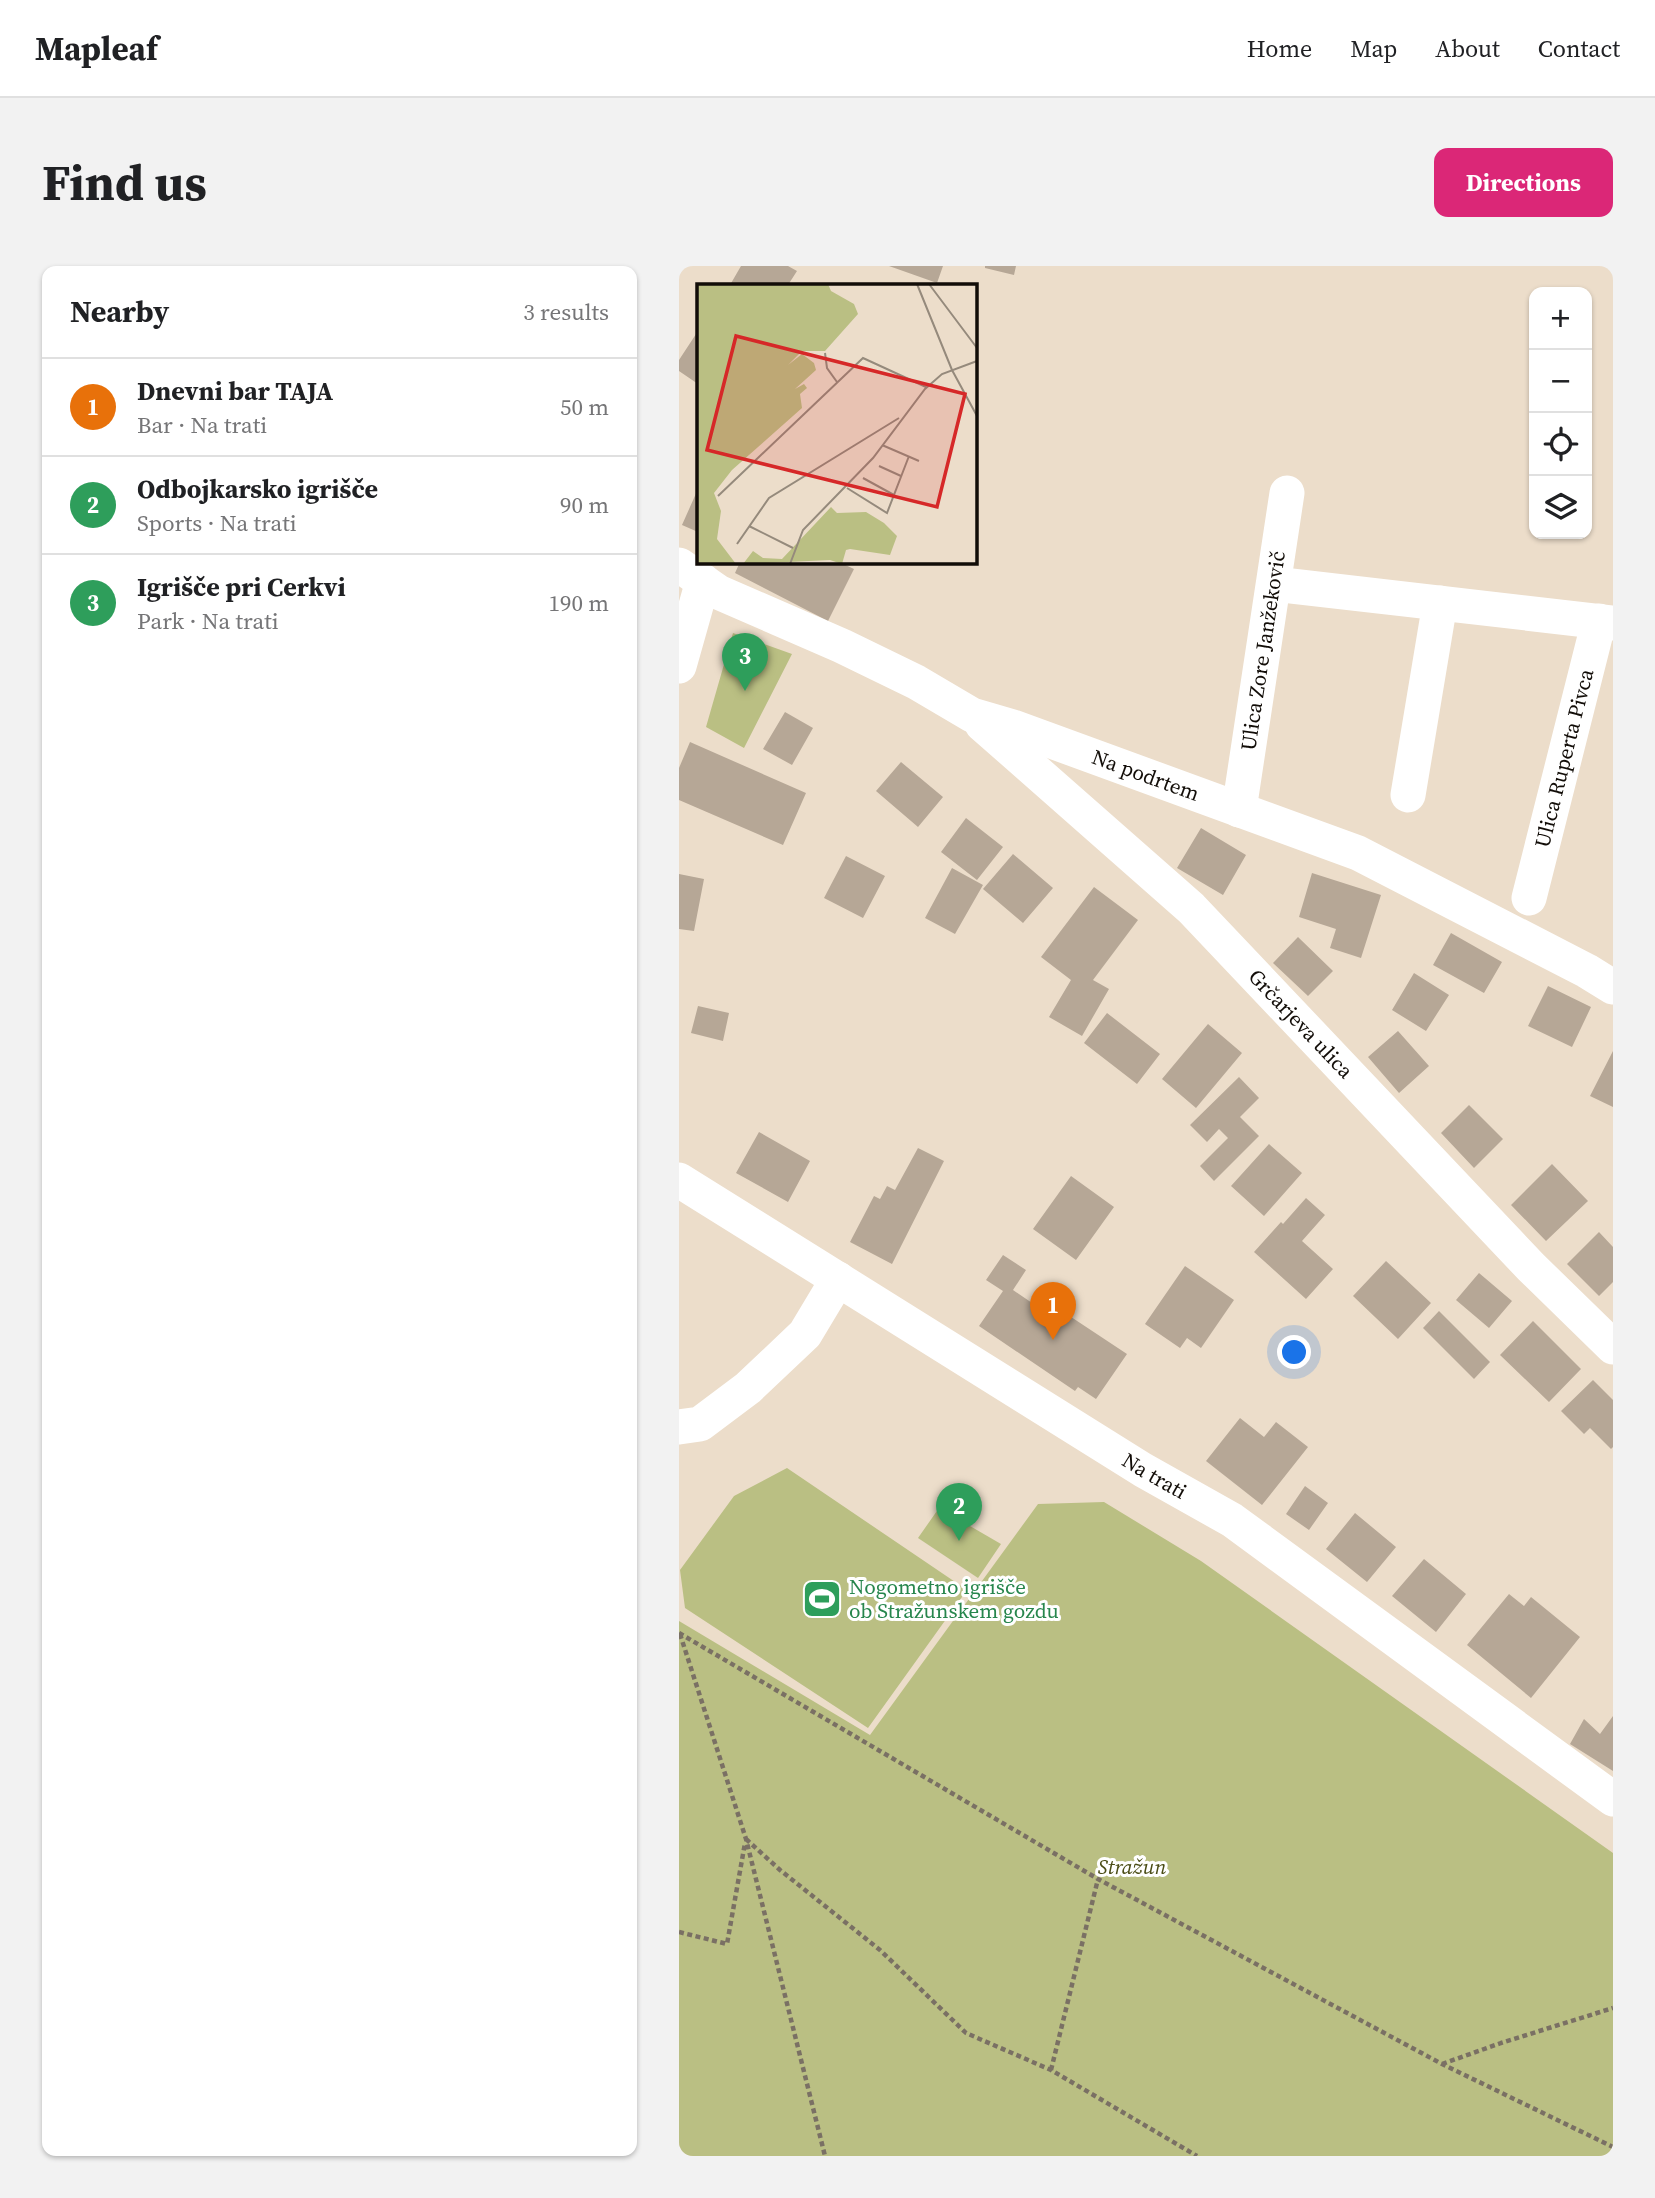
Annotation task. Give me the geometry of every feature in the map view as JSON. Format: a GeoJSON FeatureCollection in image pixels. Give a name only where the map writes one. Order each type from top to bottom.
{"type":"FeatureCollection","features":[{"type":"Feature","properties":{"kind":"street","name":"Ulica Zore Janžekovič"},"geometry":{"type":"LineString","coordinates":[[1239,810],[1287,492]]}},
{"type":"Feature","properties":{"kind":"street"},"geometry":{"type":"LineString","coordinates":[[679,666],[691,573]]}},
{"type":"Feature","properties":{"kind":"street","name":"Na podrtem"},"geometry":{"type":"LineString","coordinates":[[691,573],[718,592],[842,646],[972,715],[1013,727],[1358,853],[1613,986]]}},
{"type":"Feature","properties":{"kind":"street","name":"Ulica Ruperta Pivca"},"geometry":{"type":"LineString","coordinates":[[1274,584],[1606,622],[1529,898]]}},
{"type":"Feature","properties":{"kind":"street"},"geometry":{"type":"LineString","coordinates":[[1408,795],[1440,603]]}},
{"type":"Feature","properties":{"kind":"street","name":"Grčarjeva ulica"},"geometry":{"type":"LineString","coordinates":[[972,715],[1191,908],[1531,1267],[1613,1347]]}},
{"type":"Feature","properties":{"kind":"street","name":"Na trati"},"geometry":{"type":"LineString","coordinates":[[679,1180],[1143,1470],[1232,1520],[1613,1799]]}},
{"type":"Feature","properties":{"kind":"street"},"geometry":{"type":"LineString","coordinates":[[679,1427],[700,1424],[748,1388],[805,1334],[838,1279]]}},
{"type":"Feature","properties":{"kind":"path"},"geometry":{"type":"LineString","coordinates":[[679,1632],[746,1839],[825,2156]]}},
{"type":"Feature","properties":{"kind":"path"},"geometry":{"type":"LineString","coordinates":[[679,1632],[1098,1879],[1442,2064],[1613,2147]]}},
{"type":"Feature","properties":{"kind":"path"},"geometry":{"type":"LineString","coordinates":[[679,1932],[727,1944],[746,1839]]}},
{"type":"Feature","properties":{"kind":"path"},"geometry":{"type":"LineString","coordinates":[[746,1839],[780,1870],[880,1950],[966,2033],[1051,2070],[1197,2156]]}},
{"type":"Feature","properties":{"kind":"path"},"geometry":{"type":"LineString","coordinates":[[1051,2070],[1098,1879]]}},
{"type":"Feature","properties":{"kind":"path"},"geometry":{"type":"LineString","coordinates":[[1442,2064],[1613,2008]]}},
{"type":"Feature","properties":{"kind":"green space"},"geometry":{"type":"Polygon","coordinates":[[[733,633],[792,654],[744,748],[706,727],[733,633]]]}},
{"type":"Feature","properties":{"kind":"green space","name":"Nogometno igrišče ob Stražunskem gozdu"},"geometry":{"type":"Polygon","coordinates":[[[787,1468],[967,1590],[868,1728],[685,1608],[680,1570],[734,1496],[787,1468]]]}},
{"type":"Feature","properties":{"kind":"green space","name":"Stražun"},"geometry":{"type":"Polygon","coordinates":[[[1104,1502],[1201,1561],[1613,1853],[1613,2156],[679,2156],[679,1621],[870,1735],[1038,1504],[1104,1502]]]}},
{"type":"Feature","properties":{"kind":"green space"},"geometry":{"type":"Polygon","coordinates":[[[939,1508],[1001,1544],[978,1578],[918,1538],[939,1508]]]}},
{"type":"Feature","properties":{"kind":"building"},"geometry":{"type":"Polygon","coordinates":[[[741,266],[788,266],[797,271],[789,284],[731,284],[741,266]]]}},
{"type":"Feature","properties":{"kind":"building"},"geometry":{"type":"Polygon","coordinates":[[[889,266],[943,266],[937,283],[889,266]]]}},
{"type":"Feature","properties":{"kind":"building"},"geometry":{"type":"Polygon","coordinates":[[[985,266],[1016,266],[1014,275],[985,266]]]}},
{"type":"Feature","properties":{"kind":"building"},"geometry":{"type":"Polygon","coordinates":[[[697,333],[697,383],[679,371],[679,360],[697,333]]]}},
{"type":"Feature","properties":{"kind":"building"},"geometry":{"type":"Polygon","coordinates":[[[697,491],[697,532],[682,525],[697,491]]]}},
{"type":"Feature","properties":{"kind":"building"},"geometry":{"type":"Polygon","coordinates":[[[739,564],[843,564],[854,569],[828,621],[735,573],[739,564]]]}},
{"type":"Feature","properties":{"kind":"building"},"geometry":{"type":"Polygon","coordinates":[[[785,712],[813,728],[792,765],[763,749],[785,712]]]}},
{"type":"Feature","properties":{"kind":"building"},"geometry":{"type":"Polygon","coordinates":[[[690,742],[806,793],[783,845],[679,800],[679,768],[690,742]]]}},
{"type":"Feature","properties":{"kind":"building"},"geometry":{"type":"Polygon","coordinates":[[[901,762],[943,797],[918,827],[876,791],[901,762]]]}},
{"type":"Feature","properties":{"kind":"building"},"geometry":{"type":"Polygon","coordinates":[[[966,818],[1003,847],[977,880],[941,852],[966,818]]]}},
{"type":"Feature","properties":{"kind":"building"},"geometry":{"type":"Polygon","coordinates":[[[1201,828],[1246,855],[1223,895],[1177,868],[1201,828]]]}},
{"type":"Feature","properties":{"kind":"building"},"geometry":{"type":"Polygon","coordinates":[[[1013,854],[1053,888],[1023,923],[983,889],[1013,854]]]}},
{"type":"Feature","properties":{"kind":"building"},"geometry":{"type":"Polygon","coordinates":[[[846,856],[885,876],[863,918],[824,898],[846,856]]]}},
{"type":"Feature","properties":{"kind":"building"},"geometry":{"type":"Polygon","coordinates":[[[952,868],[983,885],[955,934],[925,918],[952,868]]]}},
{"type":"Feature","properties":{"kind":"building"},"geometry":{"type":"Polygon","coordinates":[[[1312,873],[1381,895],[1361,958],[1330,948],[1336,929],[1299,917],[1312,873]]]}},
{"type":"Feature","properties":{"kind":"building"},"geometry":{"type":"Polygon","coordinates":[[[679,874],[704,879],[694,931],[679,929],[679,874]]]}},
{"type":"Feature","properties":{"kind":"building"},"geometry":{"type":"Polygon","coordinates":[[[1094,887],[1138,920],[1093,980],[1109,989],[1082,1036],[1049,1017],[1071,980],[1041,957],[1094,887]]]}},
{"type":"Feature","properties":{"kind":"building"},"geometry":{"type":"Polygon","coordinates":[[[1451,933],[1502,962],[1484,993],[1433,965],[1451,933]]]}},
{"type":"Feature","properties":{"kind":"building"},"geometry":{"type":"Polygon","coordinates":[[[1298,937],[1333,971],[1308,996],[1273,963],[1298,937]]]}},
{"type":"Feature","properties":{"kind":"building"},"geometry":{"type":"Polygon","coordinates":[[[1414,973],[1449,995],[1426,1031],[1392,1010],[1414,973]]]}},
{"type":"Feature","properties":{"kind":"building"},"geometry":{"type":"Polygon","coordinates":[[[1548,986],[1591,1007],[1572,1047],[1528,1026],[1548,986]]]}},
{"type":"Feature","properties":{"kind":"building"},"geometry":{"type":"Polygon","coordinates":[[[698,1006],[729,1013],[723,1041],[691,1033],[698,1006]]]}},
{"type":"Feature","properties":{"kind":"building"},"geometry":{"type":"Polygon","coordinates":[[[1107,1013],[1160,1054],[1137,1084],[1084,1043],[1107,1013]]]}},
{"type":"Feature","properties":{"kind":"building"},"geometry":{"type":"Polygon","coordinates":[[[1208,1024],[1242,1053],[1196,1108],[1162,1079],[1208,1024]]]}},
{"type":"Feature","properties":{"kind":"building"},"geometry":{"type":"Polygon","coordinates":[[[1398,1031],[1429,1066],[1399,1093],[1368,1057],[1398,1031]]]}},
{"type":"Feature","properties":{"kind":"building"},"geometry":{"type":"Polygon","coordinates":[[[1613,1051],[1613,1107],[1590,1096],[1613,1051]]]}},
{"type":"Feature","properties":{"kind":"building"},"geometry":{"type":"Polygon","coordinates":[[[1239,1077],[1259,1098],[1240,1117],[1259,1136],[1214,1181],[1200,1166],[1228,1138],[1219,1129],[1207,1142],[1190,1125],[1239,1077]]]}},
{"type":"Feature","properties":{"kind":"building"},"geometry":{"type":"Polygon","coordinates":[[[1469,1105],[1503,1139],[1474,1168],[1441,1133],[1469,1105]]]}},
{"type":"Feature","properties":{"kind":"building"},"geometry":{"type":"Polygon","coordinates":[[[759,1132],[810,1161],[788,1202],[736,1173],[759,1132]]]}},
{"type":"Feature","properties":{"kind":"building"},"geometry":{"type":"Polygon","coordinates":[[[1269,1144],[1302,1173],[1264,1216],[1231,1186],[1269,1144]]]}},
{"type":"Feature","properties":{"kind":"building"},"geometry":{"type":"Polygon","coordinates":[[[918,1148],[944,1161],[892,1264],[850,1242],[874,1196],[880,1199],[887,1186],[895,1190],[918,1148]]]}},
{"type":"Feature","properties":{"kind":"building"},"geometry":{"type":"Polygon","coordinates":[[[1552,1164],[1588,1201],[1546,1241],[1511,1205],[1552,1164]]]}},
{"type":"Feature","properties":{"kind":"building"},"geometry":{"type":"Polygon","coordinates":[[[1071,1176],[1114,1207],[1076,1260],[1033,1229],[1071,1176]]]}},
{"type":"Feature","properties":{"kind":"building"},"geometry":{"type":"Polygon","coordinates":[[[1306,1198],[1325,1215],[1302,1241],[1333,1269],[1306,1299],[1254,1252],[1306,1198]]]}},
{"type":"Feature","properties":{"kind":"building"},"geometry":{"type":"Polygon","coordinates":[[[1599,1232],[1613,1247],[1613,1282],[1599,1296],[1567,1264],[1599,1232]]]}},
{"type":"Feature","properties":{"kind":"building"},"geometry":{"type":"Polygon","coordinates":[[[1003,1255],[1026,1270],[1013,1290],[1054,1318],[1059,1309],[1127,1354],[1096,1399],[1078,1387],[1075,1391],[979,1326],[1003,1291],[986,1280],[1003,1255]]]}},
{"type":"Feature","properties":{"kind":"building"},"geometry":{"type":"Polygon","coordinates":[[[1386,1261],[1431,1303],[1398,1339],[1353,1296],[1386,1261]]]}},
{"type":"Feature","properties":{"kind":"building"},"geometry":{"type":"Polygon","coordinates":[[[1185,1266],[1234,1300],[1201,1348],[1187,1338],[1180,1348],[1145,1324],[1185,1266]]]}},
{"type":"Feature","properties":{"kind":"building"},"geometry":{"type":"Polygon","coordinates":[[[1479,1273],[1512,1301],[1489,1328],[1456,1300],[1479,1273]]]}},
{"type":"Feature","properties":{"kind":"building"},"geometry":{"type":"Polygon","coordinates":[[[1439,1311],[1490,1362],[1474,1379],[1423,1328],[1439,1311]]]}},
{"type":"Feature","properties":{"kind":"building"},"geometry":{"type":"Polygon","coordinates":[[[1533,1321],[1581,1369],[1549,1402],[1500,1355],[1533,1321]]]}},
{"type":"Feature","properties":{"kind":"building"},"geometry":{"type":"Polygon","coordinates":[[[1593,1380],[1613,1400],[1611,1449],[1590,1428],[1584,1434],[1561,1411],[1593,1380]]]}},
{"type":"Feature","properties":{"kind":"building"},"geometry":{"type":"Polygon","coordinates":[[[1240,1418],[1264,1437],[1276,1422],[1308,1447],[1262,1505],[1206,1461],[1240,1418]]]}},
{"type":"Feature","properties":{"kind":"building"},"geometry":{"type":"Polygon","coordinates":[[[1305,1486],[1328,1503],[1309,1530],[1286,1514],[1305,1486]]]}},
{"type":"Feature","properties":{"kind":"building"},"geometry":{"type":"Polygon","coordinates":[[[1355,1513],[1396,1547],[1367,1582],[1326,1549],[1355,1513]]]}},
{"type":"Feature","properties":{"kind":"building"},"geometry":{"type":"Polygon","coordinates":[[[1424,1559],[1466,1594],[1436,1632],[1392,1596],[1424,1559]]]}},
{"type":"Feature","properties":{"kind":"building"},"geometry":{"type":"Polygon","coordinates":[[[1509,1594],[1524,1606],[1531,1597],[1580,1637],[1531,1698],[1467,1645],[1509,1594]]]}},
{"type":"Feature","properties":{"kind":"building"},"geometry":{"type":"Polygon","coordinates":[[[1613,1716],[1613,1771],[1570,1744],[1584,1719],[1600,1734],[1613,1716]]]}},
{"type":"Feature","properties":{"kind":"place","name":"Igrišče pri Cerkvi"},"geometry":{"type":"Point","coordinates":[745,691]}},
{"type":"Feature","properties":{"kind":"place","name":"Dnevni bar TAJA"},"geometry":{"type":"Point","coordinates":[1053,1340]}},
{"type":"Feature","properties":{"kind":"place","name":"Odbojkarsko igrišče"},"geometry":{"type":"Point","coordinates":[959,1541]}},
{"type":"Feature","properties":{"kind":"place","name":"Nogometno igrišče ob Stražunskem gozdu"},"geometry":{"type":"Point","coordinates":[822,1599]}}]}
